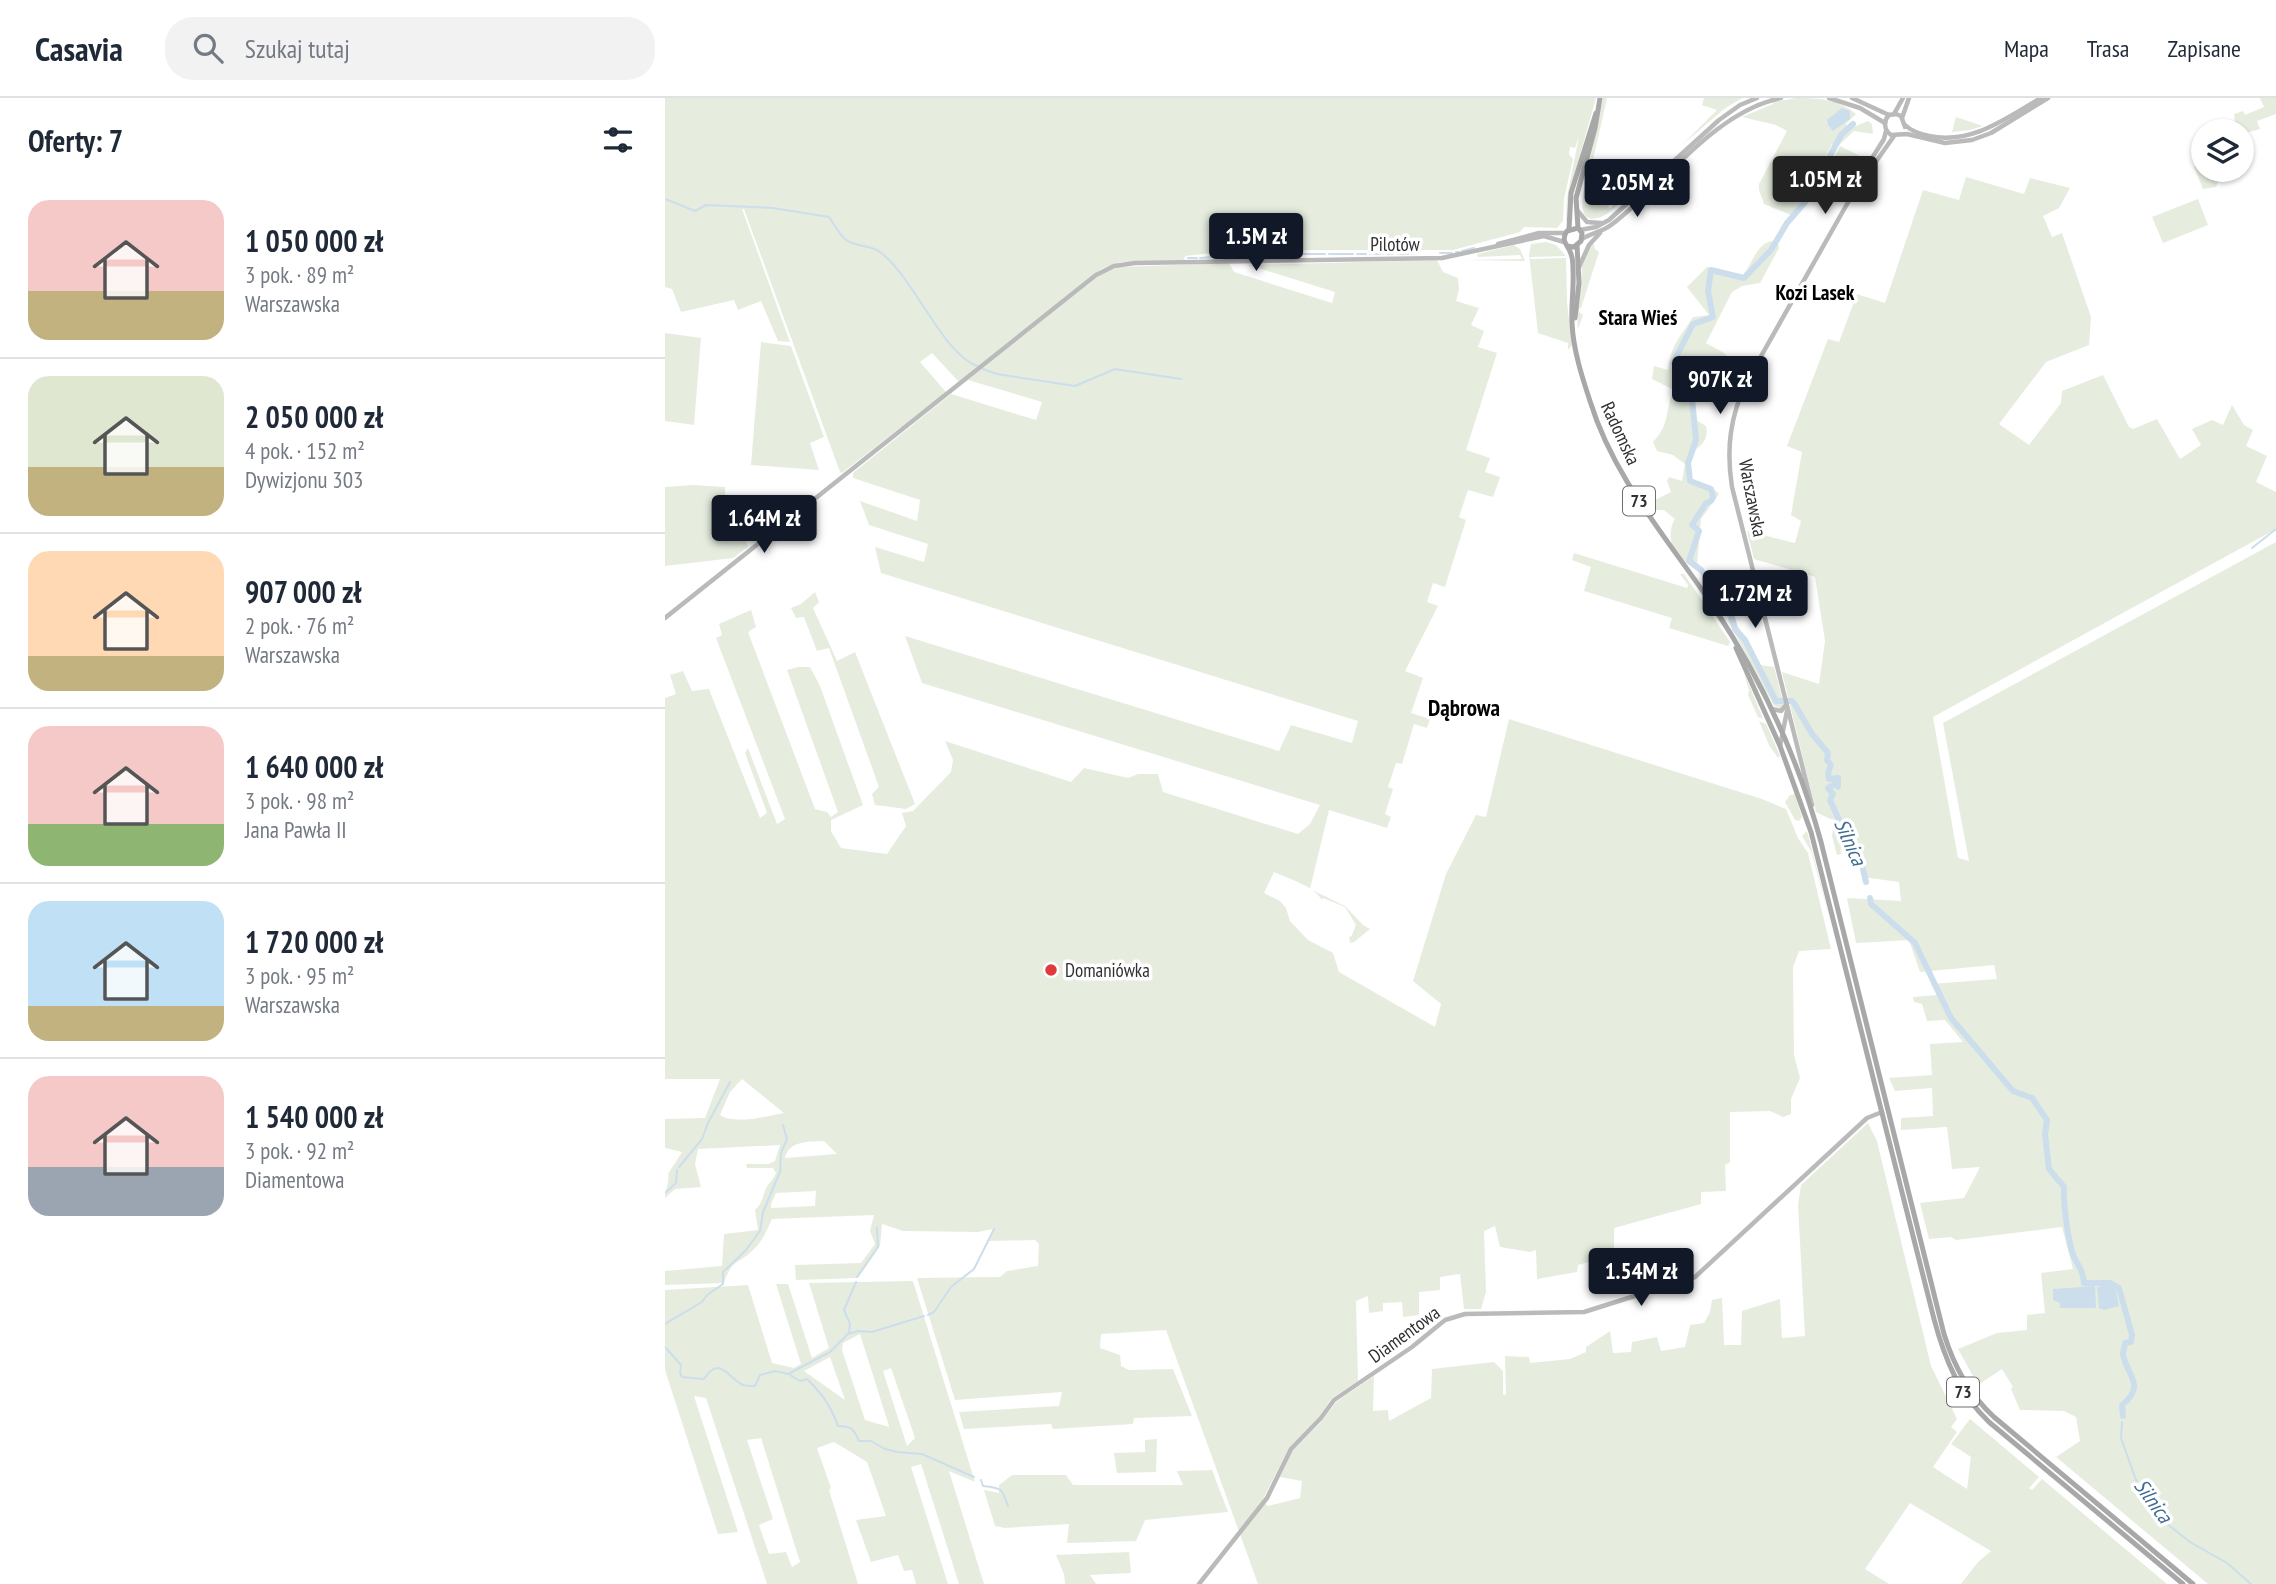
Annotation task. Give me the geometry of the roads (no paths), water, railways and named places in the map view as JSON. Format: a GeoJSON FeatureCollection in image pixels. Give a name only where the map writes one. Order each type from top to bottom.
{"type":"FeatureCollection","features":[{"type":"Feature","properties":{"kind":"main road","name":"73"},"geometry":{"type":"LineString","coordinates":[[1565,244],[1571,193],[1600,98]]}},
{"type":"Feature","properties":{"kind":"main road"},"geometry":{"type":"LineString","coordinates":[[1567,231],[1596,227],[1609,220],[1719,120],[1757,98]]}},
{"type":"Feature","properties":{"kind":"main road"},"geometry":{"type":"LineString","coordinates":[[1579,270],[1589,245],[1681,160],[1730,120],[1753,107],[1781,98]]}},
{"type":"Feature","properties":{"kind":"main road"},"geometry":{"type":"LineString","coordinates":[[1829,98],[1871,114],[1893,136],[1902,134],[1945,143],[1972,140],[1991,133],[2049,98]]}},
{"type":"Feature","properties":{"kind":"main road"},"geometry":{"type":"LineString","coordinates":[[1852,98],[1876,110],[1903,118]]}},
{"type":"Feature","properties":{"kind":"main road"},"geometry":{"type":"LineString","coordinates":[[1886,128],[1891,114],[1903,98]]}},
{"type":"Feature","properties":{"kind":"main road"},"geometry":{"type":"LineString","coordinates":[[1902,134],[1909,98]]}},
{"type":"Feature","properties":{"kind":"main road"},"geometry":{"type":"LineString","coordinates":[[1905,125],[1915,132],[1936,137],[1969,135],[1985,130],[2041,98]]}},
{"type":"Feature","properties":{"kind":"main road","name":"73"},"geometry":{"type":"LineString","coordinates":[[1582,239],[1575,204],[1595,128],[1597,110]]}},
{"type":"Feature","properties":{"kind":"main road","name":"Warszawska"},"geometry":{"type":"LineString","coordinates":[[1809,812],[1808,785],[1732,487],[1729,439],[1737,403],[1747,381],[1851,197],[1886,128]]}},
{"type":"Feature","properties":{"kind":"main road","name":"Warszawska"},"geometry":{"type":"LineString","coordinates":[[1851,197],[1893,136]]}},
{"type":"Feature","properties":{"kind":"main road"},"geometry":{"type":"LineString","coordinates":[[1575,204],[1578,213],[1587,222],[1609,220]]}},
{"type":"Feature","properties":{"kind":"main road"},"geometry":{"type":"LineString","coordinates":[[1565,244],[1577,245],[1582,239],[1604,230]]}},
{"type":"Feature","properties":{"kind":"main road","name":"Pilotów"},"geometry":{"type":"LineString","coordinates":[[1481,250],[1532,234],[1567,231]]}},
{"type":"Feature","properties":{"kind":"main road","name":"Pilotów"},"geometry":{"type":"LineString","coordinates":[[665,618],[1105,270],[1125,264],[1253,256],[1442,258],[1544,236],[1565,244]]}},
{"type":"Feature","properties":{"kind":"main road","name":"Radomska"},"geometry":{"type":"LineString","coordinates":[[1565,244],[1571,252],[1573,264],[1572,324],[1575,339],[1590,402],[1614,460],[1650,519],[1713,606],[1748,661],[1772,709]]}},
{"type":"Feature","properties":{"kind":"main road","name":"Radomska"},"geometry":{"type":"LineString","coordinates":[[1575,339],[1579,270],[1577,245]]}},
{"type":"Feature","properties":{"kind":"main road","name":"Radomska"},"geometry":{"type":"LineString","coordinates":[[1731,635],[1780,746]]}},
{"type":"Feature","properties":{"kind":"main road"},"geometry":{"type":"LineString","coordinates":[[1772,709],[1781,712],[1787,707]]}},
{"type":"Feature","properties":{"kind":"main road","name":"Warszawska"},"geometry":{"type":"LineString","coordinates":[[1787,707],[1780,746],[1809,812]]}},
{"type":"Feature","properties":{"kind":"main road","name":"73"},"geometry":{"type":"LineString","coordinates":[[1772,709],[1809,812],[1816,849],[1948,1348],[1966,1385],[1994,1417],[2193,1584]]}},
{"type":"Feature","properties":{"kind":"main road","name":"73"},"geometry":{"type":"LineString","coordinates":[[1885,1111],[1942,1351],[1964,1394],[1989,1422],[2183,1584]]}},
{"type":"Feature","properties":{"kind":"main road","name":"Diamentowa"},"geometry":{"type":"LineString","coordinates":[[1199,1584],[1266,1497],[1291,1449],[1334,1401],[1412,1347],[1445,1320],[1465,1314],[1584,1312],[1695,1277],[1867,1118],[1885,1111]]}},
{"type":"Feature","properties":{"kind":"water"},"geometry":{"type":"Polygon","coordinates":[[[1842,108],[1850,111],[1850,119],[1833,131],[1827,120],[1842,108]]]}},
{"type":"Feature","properties":{"kind":"water"},"geometry":{"type":"Polygon","coordinates":[[[2111,1285],[2116,1290],[2119,1306],[2104,1310],[2099,1308],[2097,1287],[2111,1285]]]}},
{"type":"Feature","properties":{"kind":"water"},"geometry":{"type":"Polygon","coordinates":[[[2095,1286],[2096,1308],[2060,1308],[2060,1303],[2053,1300],[2053,1289],[2095,1286]]]}},
{"type":"Feature","properties":{"kind":"waterway","name":"Silnica"},"geometry":{"type":"LineString","coordinates":[[1853,124],[1841,135],[1806,201],[1787,223],[1771,250],[1744,278],[1711,270],[1708,291],[1713,317],[1693,324],[1673,363],[1690,377],[1696,440],[1688,463],[1690,481],[1711,489],[1713,497],[1692,525],[1699,531],[1689,561],[1701,570],[1723,599],[1735,629],[1745,640],[1776,701],[1792,701],[1812,734],[1828,753],[1827,760],[1831,765],[1829,779],[1838,778],[1838,787],[1835,784],[1828,788],[1833,794],[1830,800],[1859,852],[1866,882]]}},
{"type":"Feature","properties":{"kind":"waterway"},"geometry":{"type":"LineString","coordinates":[[665,199],[695,211],[706,205],[773,208],[829,217],[845,239],[880,252],[892,264],[951,346],[977,366]]}},
{"type":"Feature","properties":{"kind":"waterway"},"geometry":{"type":"LineString","coordinates":[[1462,251],[1474,248]]}},
{"type":"Feature","properties":{"kind":"waterway"},"geometry":{"type":"LineString","coordinates":[[1233,254],[1255,253]]}},
{"type":"Feature","properties":{"kind":"waterway"},"geometry":{"type":"LineString","coordinates":[[1260,253],[1265,253]]}},
{"type":"Feature","properties":{"kind":"waterway"},"geometry":{"type":"LineString","coordinates":[[1278,253],[1299,254]]}},
{"type":"Feature","properties":{"kind":"waterway"},"geometry":{"type":"LineString","coordinates":[[1440,253],[1452,253]]}},
{"type":"Feature","properties":{"kind":"waterway"},"geometry":{"type":"LineString","coordinates":[[1303,254],[1325,254]]}},
{"type":"Feature","properties":{"kind":"waterway"},"geometry":{"type":"LineString","coordinates":[[1329,254],[1353,254]]}},
{"type":"Feature","properties":{"kind":"waterway"},"geometry":{"type":"LineString","coordinates":[[1357,254],[1366,254]]}},
{"type":"Feature","properties":{"kind":"waterway"},"geometry":{"type":"LineString","coordinates":[[1370,254],[1383,254]]}},
{"type":"Feature","properties":{"kind":"waterway"},"geometry":{"type":"LineString","coordinates":[[1387,254],[1393,254]]}},
{"type":"Feature","properties":{"kind":"waterway"},"geometry":{"type":"LineString","coordinates":[[1398,254],[1408,254]]}},
{"type":"Feature","properties":{"kind":"waterway"},"geometry":{"type":"LineString","coordinates":[[1218,256],[1230,255]]}},
{"type":"Feature","properties":{"kind":"waterway"},"geometry":{"type":"LineString","coordinates":[[1200,258],[1215,257]]}},
{"type":"Feature","properties":{"kind":"waterway"},"geometry":{"type":"LineString","coordinates":[[1188,258],[1197,258]]}},
{"type":"Feature","properties":{"kind":"waterway"},"geometry":{"type":"LineString","coordinates":[[983,369],[997,374],[1075,386],[1115,369],[1181,379]]}},
{"type":"Feature","properties":{"kind":"waterway"},"geometry":{"type":"LineString","coordinates":[[2252,548],[2276,529]]}},
{"type":"Feature","properties":{"kind":"waterway","name":"Silnica"},"geometry":{"type":"LineString","coordinates":[[1870,898],[1871,904],[1915,943],[1951,1018],[2013,1091],[2032,1098],[2047,1120],[2045,1134],[2049,1169],[2064,1187],[2070,1242],[2084,1283],[2110,1283],[2119,1288],[2132,1335],[2131,1342],[2125,1343],[2123,1354],[2134,1386],[2133,1392],[2122,1405],[2123,1416]]}},
{"type":"Feature","properties":{"kind":"waterway"},"geometry":{"type":"LineString","coordinates":[[679,1167],[702,1139],[730,1082]]}},
{"type":"Feature","properties":{"kind":"waterway"},"geometry":{"type":"LineString","coordinates":[[665,1324],[702,1302],[723,1284],[723,1272],[746,1250],[760,1231],[763,1212],[780,1172],[781,1153],[787,1139],[783,1125]]}},
{"type":"Feature","properties":{"kind":"waterway"},"geometry":{"type":"LineString","coordinates":[[665,1193],[676,1183],[677,1170]]}},
{"type":"Feature","properties":{"kind":"waterway"},"geometry":{"type":"LineString","coordinates":[[857,1277],[878,1247],[877,1228]]}},
{"type":"Feature","properties":{"kind":"waterway"},"geometry":{"type":"LineString","coordinates":[[928,1315],[934,1312],[951,1287],[974,1269],[994,1229]]}},
{"type":"Feature","properties":{"kind":"waterway"},"geometry":{"type":"LineString","coordinates":[[849,1333],[850,1324],[844,1310],[856,1282]]}},
{"type":"Feature","properties":{"kind":"waterway"},"geometry":{"type":"LineString","coordinates":[[665,1347],[681,1365],[682,1377],[704,1379],[710,1372],[720,1368],[743,1385],[755,1386],[760,1375],[775,1371],[788,1374],[830,1352],[848,1334],[858,1331],[872,1332],[924,1316]]}},
{"type":"Feature","properties":{"kind":"waterway"},"geometry":{"type":"LineString","coordinates":[[790,1375],[800,1381],[807,1379],[825,1400],[838,1426],[852,1429],[859,1441],[871,1441],[897,1452],[922,1454],[974,1477]]}},
{"type":"Feature","properties":{"kind":"waterway","name":"Silnica"},"geometry":{"type":"LineString","coordinates":[[2122,1422],[2121,1438],[2137,1483],[2166,1523],[2190,1542],[2227,1563],[2251,1584]]}},
{"type":"Feature","properties":{"kind":"waterway"},"geometry":{"type":"LineString","coordinates":[[981,1480],[983,1486],[1000,1490],[1008,1506]]}},
{"type":"Feature","properties":{"kind":"place","name":"Domaniówka"},"geometry":{"type":"Point","coordinates":[1051,970]}},
{"type":"Feature","properties":{"kind":"district","name":"Kozi Lasek"},"geometry":{"type":"Point","coordinates":[1815,293]}},
{"type":"Feature","properties":{"kind":"district","name":"Stara Wieś"},"geometry":{"type":"Point","coordinates":[1638,318]}},
{"type":"Feature","properties":{"kind":"district","name":"Dąbrowa"},"geometry":{"type":"Point","coordinates":[1464,708]}}]}
